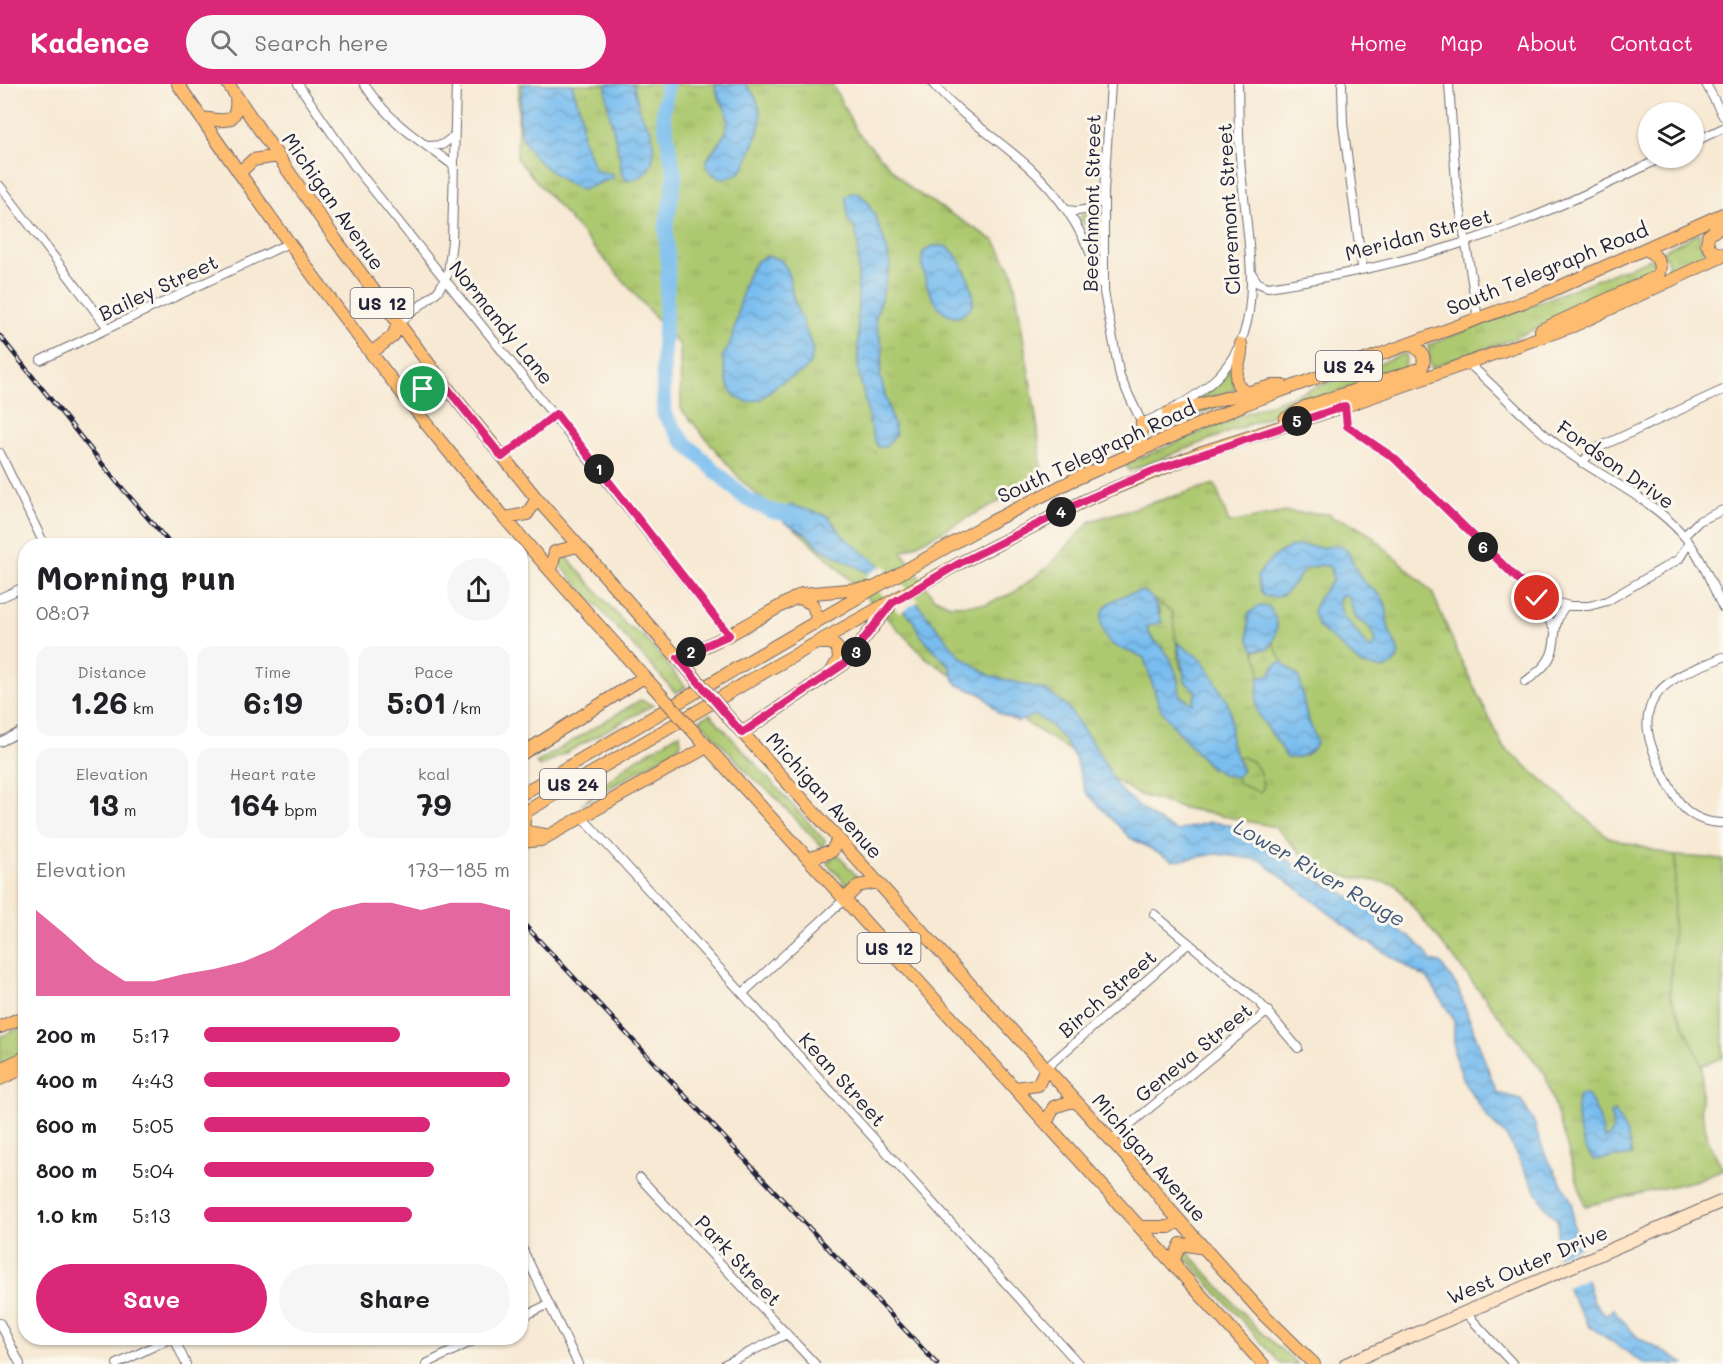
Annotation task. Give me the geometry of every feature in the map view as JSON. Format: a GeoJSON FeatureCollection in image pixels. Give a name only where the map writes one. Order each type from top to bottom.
{"type":"FeatureCollection","features":[{"type":"Feature","properties":{"kind":"main road","name":"US 12"},"geometry":{"type":"LineString","coordinates":[[178,84],[289,243],[371,353],[407,400],[523,538]]}},
{"type":"Feature","properties":{"kind":"main road","name":"Michigan Avenue"},"geometry":{"type":"LineString","coordinates":[[228,84],[398,324],[537,499],[742,733],[1111,1140],[1179,1221],[1265,1316],[1314,1364]]}},
{"type":"Feature","properties":{"kind":"main road"},"geometry":{"type":"LineString","coordinates":[[201,118],[224,122],[230,119],[235,113],[236,96]]}},
{"type":"Feature","properties":{"kind":"main road"},"geometry":{"type":"LineString","coordinates":[[239,173],[253,160],[278,156]]}},
{"type":"Feature","properties":{"kind":"main road","name":"South Telegraph Road"},"geometry":{"type":"LineString","coordinates":[[528,790],[989,523],[1139,450],[1245,404],[1478,319],[1647,249],[1723,214]]}},
{"type":"Feature","properties":{"kind":"main road"},"geometry":{"type":"LineString","coordinates":[[1723,224],[1708,236],[1707,244],[1712,251],[1723,256]]}},
{"type":"Feature","properties":{"kind":"main road"},"geometry":{"type":"LineString","coordinates":[[1515,347],[1536,333],[1658,276],[1661,269],[1659,262],[1647,249]]}},
{"type":"Feature","properties":{"kind":"main road","name":"South Telegraph Road"},"geometry":{"type":"LineString","coordinates":[[528,810],[733,690],[916,588],[1088,499],[1190,456],[1345,406],[1573,326],[1723,256]]}},
{"type":"Feature","properties":{"kind":"main road"},"geometry":{"type":"LineString","coordinates":[[371,353],[393,336],[398,324]]}},
{"type":"Feature","properties":{"kind":"main road"},"geometry":{"type":"LineString","coordinates":[[1241,344],[1235,378],[1238,386],[1246,392]]}},
{"type":"Feature","properties":{"kind":"main road"},"geometry":{"type":"LineString","coordinates":[[1266,431],[1305,407],[1422,368],[1423,355],[1420,350],[1409,344]]}},
{"type":"Feature","properties":{"kind":"main road"},"geometry":{"type":"LineString","coordinates":[[407,400],[423,389],[444,384]]}},
{"type":"Feature","properties":{"kind":"main road"},"geometry":{"type":"LineString","coordinates":[[1168,413],[1272,386],[1296,386]]}},
{"type":"Feature","properties":{"kind":"main road"},"geometry":{"type":"LineString","coordinates":[[1139,450],[1142,423]]}},
{"type":"Feature","properties":{"kind":"main road"},"geometry":{"type":"LineString","coordinates":[[506,518],[527,514],[537,499]]}},
{"type":"Feature","properties":{"kind":"main road","name":"US 12"},"geometry":{"type":"LineString","coordinates":[[528,543],[644,677],[1263,1364]]}},
{"type":"Feature","properties":{"kind":"main road"},"geometry":{"type":"LineString","coordinates":[[551,570],[555,552],[578,546]]}},
{"type":"Feature","properties":{"kind":"main road"},"geometry":{"type":"LineString","coordinates":[[678,658],[729,635],[792,599],[814,592],[874,588]]}},
{"type":"Feature","properties":{"kind":"main road"},"geometry":{"type":"LineString","coordinates":[[792,599],[801,598],[812,604],[817,616],[814,624]]}},
{"type":"Feature","properties":{"kind":"main road"},"geometry":{"type":"LineString","coordinates":[[742,733],[854,655],[872,625],[892,603]]}},
{"type":"Feature","properties":{"kind":"main road"},"geometry":{"type":"LineString","coordinates":[[819,643],[832,643],[838,649],[839,659],[831,672]]}},
{"type":"Feature","properties":{"kind":"main road"},"geometry":{"type":"LineString","coordinates":[[528,750],[644,677]]}},
{"type":"Feature","properties":{"kind":"main road"},"geometry":{"type":"LineString","coordinates":[[528,843],[534,843],[552,835],[707,747]]}},
{"type":"Feature","properties":{"kind":"main road"},"geometry":{"type":"LineString","coordinates":[[528,833],[531,835],[552,835]]}},
{"type":"Feature","properties":{"kind":"main road"},"geometry":{"type":"LineString","coordinates":[[808,859],[831,852],[838,838]]}},
{"type":"Feature","properties":{"kind":"main road"},"geometry":{"type":"LineString","coordinates":[[845,899],[858,886],[877,882]]}},
{"type":"Feature","properties":{"kind":"main road"},"geometry":{"type":"LineString","coordinates":[[0,1027],[18,1019]]}},
{"type":"Feature","properties":{"kind":"main road"},"geometry":{"type":"LineString","coordinates":[[0,1069],[18,1061]]}},
{"type":"Feature","properties":{"kind":"main road"},"geometry":{"type":"LineString","coordinates":[[1015,1088],[1038,1085],[1046,1068]]}},
{"type":"Feature","properties":{"kind":"main road"},"geometry":{"type":"LineString","coordinates":[[0,1079],[18,1071]]}},
{"type":"Feature","properties":{"kind":"main road"},"geometry":{"type":"LineString","coordinates":[[1046,1123],[1054,1107],[1075,1100]]}},
{"type":"Feature","properties":{"kind":"main road","name":"West Outer Drive"},"geometry":{"type":"LineString","coordinates":[[1346,1364],[1464,1311],[1548,1278],[1723,1201]]}},
{"type":"Feature","properties":{"kind":"main road"},"geometry":{"type":"LineString","coordinates":[[1140,1227],[1169,1227],[1179,1221]]}},
{"type":"Feature","properties":{"kind":"main road"},"geometry":{"type":"LineString","coordinates":[[1178,1269],[1174,1258],[1181,1244],[1205,1248]]}},
{"type":"Feature","properties":{"kind":"street","name":"Normandy Lane"},"geometry":{"type":"LineString","coordinates":[[298,84],[347,156],[556,414],[729,635]]}},
{"type":"Feature","properties":{"kind":"street"},"geometry":{"type":"LineString","coordinates":[[364,84],[383,111],[453,165]]}},
{"type":"Feature","properties":{"kind":"street"},"geometry":{"type":"LineString","coordinates":[[398,324],[438,291],[446,279],[452,240],[456,84]]}},
{"type":"Feature","properties":{"kind":"street"},"geometry":{"type":"LineString","coordinates":[[933,84],[958,110],[1031,170],[1067,210],[1089,248],[1104,292]]}},
{"type":"Feature","properties":{"kind":"street","name":"Beechmont Street"},"geometry":{"type":"LineString","coordinates":[[1111,84],[1104,197],[1104,292],[1120,376],[1142,423]]}},
{"type":"Feature","properties":{"kind":"street","name":"Claremont Street"},"geometry":{"type":"LineString","coordinates":[[1142,423],[1168,413],[1212,383],[1232,360],[1241,344],[1251,300],[1251,270],[1250,231],[1242,179],[1238,84]]}},
{"type":"Feature","properties":{"kind":"street"},"geometry":{"type":"LineString","coordinates":[[1342,84],[1343,124],[1362,267]]}},
{"type":"Feature","properties":{"kind":"street"},"geometry":{"type":"LineString","coordinates":[[1449,84],[1453,152],[1478,319]]}},
{"type":"Feature","properties":{"kind":"street"},"geometry":{"type":"LineString","coordinates":[[1706,84],[1723,116]]}},
{"type":"Feature","properties":{"kind":"street"},"geometry":{"type":"LineString","coordinates":[[1704,137],[1723,128]]}},
{"type":"Feature","properties":{"kind":"street"},"geometry":{"type":"LineString","coordinates":[[428,146],[442,145],[454,136]]}},
{"type":"Feature","properties":{"kind":"street","name":"Meridan Street"},"geometry":{"type":"LineString","coordinates":[[1251,270],[1258,284],[1268,286],[1362,267],[1466,242],[1579,197],[1640,168]]}},
{"type":"Feature","properties":{"kind":"street"},"geometry":{"type":"LineString","coordinates":[[0,186],[108,328]]}},
{"type":"Feature","properties":{"kind":"street"},"geometry":{"type":"LineString","coordinates":[[1067,210],[1077,212],[1087,210],[1104,197]]}},
{"type":"Feature","properties":{"kind":"street","name":"Bailey Street"},"geometry":{"type":"LineString","coordinates":[[41,360],[289,243]]}},
{"type":"Feature","properties":{"kind":"street","name":"Fordson Drive"},"geometry":{"type":"LineString","coordinates":[[1468,363],[1535,426],[1582,463],[1648,504],[1687,539],[1723,608]]}},
{"type":"Feature","properties":{"kind":"street"},"geometry":{"type":"LineString","coordinates":[[1582,463],[1593,450],[1723,390]]}},
{"type":"Feature","properties":{"kind":"street"},"geometry":{"type":"LineString","coordinates":[[1345,406],[1347,426],[1394,458],[1537,598],[1554,629]]}},
{"type":"Feature","properties":{"kind":"street"},"geometry":{"type":"LineString","coordinates":[[502,457],[556,414]]}},
{"type":"Feature","properties":{"kind":"street"},"geometry":{"type":"LineString","coordinates":[[0,453],[4,471],[41,538]]}},
{"type":"Feature","properties":{"kind":"street"},"geometry":{"type":"LineString","coordinates":[[1537,598],[1565,606],[1589,606],[1607,601],[1679,560],[1687,539],[1700,521],[1723,510]]}},
{"type":"Feature","properties":{"kind":"street"},"geometry":{"type":"LineString","coordinates":[[0,598],[18,590]]}},
{"type":"Feature","properties":{"kind":"street"},"geometry":{"type":"LineString","coordinates":[[1525,682],[1543,668],[1552,653],[1558,614],[1565,606]]}},
{"type":"Feature","properties":{"kind":"street"},"geometry":{"type":"LineString","coordinates":[[1723,657],[1667,684],[1652,703],[1648,729],[1667,778],[1680,803],[1691,814],[1707,821],[1723,823]]}},
{"type":"Feature","properties":{"kind":"street"},"geometry":{"type":"LineString","coordinates":[[0,742],[18,733]]}},
{"type":"Feature","properties":{"kind":"street","name":"Kean Street"},"geometry":{"type":"LineString","coordinates":[[582,817],[1079,1364]]}},
{"type":"Feature","properties":{"kind":"street"},"geometry":{"type":"LineString","coordinates":[[743,993],[845,899]]}},
{"type":"Feature","properties":{"kind":"street"},"geometry":{"type":"LineString","coordinates":[[1154,914],[1268,1011],[1298,1048]]}},
{"type":"Feature","properties":{"kind":"street","name":"Birch Street"},"geometry":{"type":"LineString","coordinates":[[1046,1068],[1189,943]]}},
{"type":"Feature","properties":{"kind":"street","name":"Geneva Street"},"geometry":{"type":"LineString","coordinates":[[1111,1140],[1268,1011]]}},
{"type":"Feature","properties":{"kind":"street","name":"Park Street"},"geometry":{"type":"LineString","coordinates":[[640,1178],[815,1364]]}},
{"type":"Feature","properties":{"kind":"street"},"geometry":{"type":"LineString","coordinates":[[528,1261],[578,1364]]}},
{"type":"Feature","properties":{"kind":"street"},"geometry":{"type":"LineString","coordinates":[[528,1314],[549,1304]]}},
{"type":"Feature","properties":{"kind":"street"},"geometry":{"type":"LineString","coordinates":[[1464,1311],[1513,1364]]}},
{"type":"Feature","properties":{"kind":"street"},"geometry":{"type":"LineString","coordinates":[[0,1323],[20,1364]]}},
{"type":"Feature","properties":{"kind":"street"},"geometry":{"type":"LineString","coordinates":[[725,1364],[787,1334]]}},
{"type":"Feature","properties":{"kind":"street"},"geometry":{"type":"LineString","coordinates":[[117,1364],[157,1345]]}},
{"type":"Feature","properties":{"kind":"street"},"geometry":{"type":"LineString","coordinates":[[176,1345],[186,1364]]}},
{"type":"Feature","properties":{"kind":"street"},"geometry":{"type":"LineString","coordinates":[[426,1364],[465,1345]]}},
{"type":"Feature","properties":{"kind":"green space"},"geometry":{"type":"Polygon","coordinates":[[[519,84],[832,84],[857,132],[911,189],[995,241],[1013,273],[1038,430],[1042,479],[902,552],[933,597],[950,605],[986,604],[1013,593],[1048,567],[1091,521],[1215,484],[1229,523],[1286,512],[1331,514],[1332,518],[1347,521],[1371,535],[1432,592],[1460,658],[1503,746],[1609,838],[1676,856],[1670,995],[1702,1065],[1701,1110],[1709,1142],[1723,1169],[1694,1181],[1585,1206],[1545,1074],[1395,884],[1319,872],[1275,827],[1184,808],[1137,794],[926,658],[829,559],[742,481],[681,409],[680,346],[517,159],[519,84]]]}},
{"type":"Feature","properties":{"kind":"green space"},"geometry":{"type":"Polygon","coordinates":[[[1096,207],[1100,210],[1101,252],[1099,253],[1080,217],[1096,207]]]}},
{"type":"Feature","properties":{"kind":"green space"},"geometry":{"type":"Polygon","coordinates":[[[1699,233],[1706,256],[1667,274],[1668,262],[1662,251],[1699,233]]]}},
{"type":"Feature","properties":{"kind":"green space"},"geometry":{"type":"Polygon","coordinates":[[[1650,259],[1654,263],[1648,276],[1513,339],[1431,368],[1428,345],[1650,259]]]}},
{"type":"Feature","properties":{"kind":"green space"},"geometry":{"type":"Polygon","coordinates":[[[1406,353],[1405,370],[1299,405],[1129,471],[1126,464],[1236,417],[1406,353]]]}},
{"type":"Feature","properties":{"kind":"green space"},"geometry":{"type":"Polygon","coordinates":[[[1231,370],[1235,390],[1194,402],[1194,399],[1231,370]]]}},
{"type":"Feature","properties":{"kind":"green space"},"geometry":{"type":"Polygon","coordinates":[[[1222,402],[1226,403],[1155,434],[1151,431],[1159,419],[1222,402]]]}},
{"type":"Feature","properties":{"kind":"green space"},"geometry":{"type":"Polygon","coordinates":[[[561,554],[565,555],[626,625],[644,637],[686,687],[676,693],[557,562],[561,554]]]}},
{"type":"Feature","properties":{"kind":"green space"},"geometry":{"type":"Polygon","coordinates":[[[1153,599],[1172,612],[1180,667],[1196,691],[1193,704],[1180,696],[1171,663],[1146,627],[1158,623],[1160,612],[1153,599]]]}},
{"type":"Feature","properties":{"kind":"green space"},"geometry":{"type":"Polygon","coordinates":[[[1273,643],[1282,662],[1276,664],[1270,675],[1259,676],[1260,666],[1254,650],[1268,649],[1273,643]]]}},
{"type":"Feature","properties":{"kind":"green space"},"geometry":{"type":"Polygon","coordinates":[[[640,700],[653,705],[540,767],[536,763],[640,700]]]}},
{"type":"Feature","properties":{"kind":"green space"},"geometry":{"type":"Polygon","coordinates":[[[710,714],[825,841],[823,848],[771,793],[749,775],[700,720],[710,714]]]}},
{"type":"Feature","properties":{"kind":"green space"},"geometry":{"type":"Polygon","coordinates":[[[680,733],[681,743],[676,749],[581,805],[627,765],[680,733]]]}},
{"type":"Feature","properties":{"kind":"green space"},"geometry":{"type":"Polygon","coordinates":[[[1237,756],[1249,760],[1257,767],[1263,789],[1259,792],[1239,784],[1237,777],[1242,770],[1237,756]]]}},
{"type":"Feature","properties":{"kind":"green space"},"geometry":{"type":"Polygon","coordinates":[[[837,854],[858,878],[847,885],[827,863],[837,854]]]}},
{"type":"Feature","properties":{"kind":"green space"},"geometry":{"type":"Polygon","coordinates":[[[1676,856],[1723,859],[1723,1058],[1702,1065],[1670,995],[1676,856]]]}},
{"type":"Feature","properties":{"kind":"green space"},"geometry":{"type":"Polygon","coordinates":[[[18,1029],[18,1056],[0,1065],[0,1037],[18,1029]]]}},
{"type":"Feature","properties":{"kind":"green space"},"geometry":{"type":"Polygon","coordinates":[[[1184,1252],[1188,1252],[1258,1330],[1298,1364],[1281,1364],[1184,1256],[1184,1252]]]}},
{"type":"Feature","properties":{"kind":"water"},"geometry":{"type":"Polygon","coordinates":[[[523,84],[572,84],[581,113],[583,139],[596,171],[613,174],[613,178],[582,190],[566,182],[540,163],[527,147],[521,132],[520,112],[523,84]]]}},
{"type":"Feature","properties":{"kind":"water"},"geometry":{"type":"Polygon","coordinates":[[[606,84],[633,84],[640,112],[652,134],[654,151],[651,165],[642,176],[635,179],[627,181],[622,175],[608,107],[606,84]]]}},
{"type":"Feature","properties":{"kind":"water"},"geometry":{"type":"Polygon","coordinates":[[[745,84],[752,92],[760,109],[757,135],[742,170],[732,177],[715,176],[706,163],[725,133],[728,119],[715,85],[745,84]]]}},
{"type":"Feature","properties":{"kind":"water"},"geometry":{"type":"Polygon","coordinates":[[[853,192],[861,195],[868,203],[878,223],[887,249],[890,267],[875,320],[883,349],[880,376],[896,434],[885,447],[878,447],[873,437],[858,369],[858,241],[855,229],[848,220],[846,197],[853,192]]]}},
{"type":"Feature","properties":{"kind":"water"},"geometry":{"type":"Polygon","coordinates":[[[933,246],[947,247],[952,251],[962,265],[970,284],[973,301],[970,308],[960,316],[950,315],[942,310],[930,293],[922,261],[923,252],[933,246]]]}},
{"type":"Feature","properties":{"kind":"water"},"geometry":{"type":"Polygon","coordinates":[[[767,256],[781,260],[788,271],[793,297],[813,350],[810,364],[804,371],[778,384],[761,399],[748,402],[734,395],[730,390],[722,357],[729,346],[749,272],[757,262],[767,256]]]}},
{"type":"Feature","properties":{"kind":"water"},"geometry":{"type":"Polygon","coordinates":[[[790,505],[828,516],[843,536],[873,560],[917,603],[960,656],[991,676],[1045,690],[1066,705],[1096,748],[1118,788],[1153,818],[1176,831],[1210,822],[1227,824],[1259,838],[1308,875],[1385,915],[1396,928],[1426,952],[1431,961],[1440,963],[1457,986],[1497,1093],[1520,1099],[1533,1120],[1544,1152],[1572,1202],[1573,1222],[1593,1300],[1605,1316],[1613,1309],[1637,1337],[1685,1364],[1645,1364],[1589,1326],[1568,1291],[1556,1251],[1558,1221],[1544,1205],[1506,1136],[1489,1119],[1466,1085],[1454,1055],[1454,1020],[1429,980],[1364,940],[1260,860],[1217,854],[1173,861],[1130,838],[1086,792],[1075,758],[1064,740],[1049,724],[1035,715],[1018,722],[999,713],[983,695],[958,685],[950,667],[919,633],[913,620],[865,571],[822,549],[805,533],[784,522],[790,505]]]}},
{"type":"Feature","properties":{"kind":"water"},"geometry":{"type":"Polygon","coordinates":[[[1335,545],[1345,548],[1362,580],[1385,602],[1388,626],[1398,649],[1397,659],[1386,669],[1362,665],[1318,626],[1313,612],[1319,597],[1333,580],[1330,567],[1321,565],[1305,569],[1289,590],[1279,596],[1265,596],[1260,590],[1257,577],[1279,553],[1298,546],[1330,547],[1335,545]],[[1343,594],[1338,601],[1344,619],[1372,649],[1375,635],[1370,628],[1357,620],[1348,596],[1343,594]]]}},
{"type":"Feature","properties":{"kind":"water"},"geometry":{"type":"Polygon","coordinates":[[[1144,591],[1153,599],[1162,622],[1146,627],[1151,637],[1171,660],[1180,696],[1193,704],[1196,691],[1186,683],[1177,642],[1203,661],[1227,701],[1231,714],[1231,743],[1242,770],[1237,777],[1224,775],[1210,767],[1160,708],[1144,658],[1113,645],[1106,636],[1101,620],[1106,606],[1119,597],[1144,591]]]}},
{"type":"Feature","properties":{"kind":"water"},"geometry":{"type":"Polygon","coordinates":[[[1258,606],[1269,607],[1277,628],[1268,649],[1254,650],[1248,638],[1248,614],[1258,606]]]}},
{"type":"Feature","properties":{"kind":"water"},"geometry":{"type":"Polygon","coordinates":[[[1282,662],[1299,677],[1306,713],[1317,742],[1309,752],[1292,758],[1287,758],[1260,718],[1256,699],[1259,676],[1270,675],[1276,664],[1282,662]]]}},
{"type":"Feature","properties":{"kind":"water"},"geometry":{"type":"Polygon","coordinates":[[[1579,1094],[1587,1094],[1598,1115],[1604,1138],[1609,1137],[1613,1131],[1611,1113],[1615,1111],[1627,1134],[1632,1155],[1594,1160],[1585,1146],[1579,1129],[1577,1102],[1579,1094]]]}},
{"type":"Feature","properties":{"kind":"pier"},"geometry":{"type":"Polygon","coordinates":[[[883,565],[919,601],[899,613],[865,576],[883,565]]]}},
{"type":"Feature","properties":{"kind":"pier"},"geometry":{"type":"Polygon","coordinates":[[[1581,1246],[1590,1277],[1564,1288],[1555,1257],[1581,1246]]]}},
{"type":"Feature","properties":{"kind":"waterway","name":"Lower River Rouge"},"geometry":{"type":"LineString","coordinates":[[667,84],[663,114],[675,177],[666,226],[668,271],[663,355],[664,414],[684,442],[746,499],[771,511],[805,517]]}},
{"type":"Feature","properties":{"kind":"railway"},"geometry":{"type":"LineString","coordinates":[[0,336],[116,481],[165,538]]}},
{"type":"Feature","properties":{"kind":"railway"},"geometry":{"type":"LineString","coordinates":[[528,929],[937,1364]]}},
{"type":"Feature","properties":{"kind":"route"},"geometry":{"type":"LineString","coordinates":[[423,389],[444,384],[502,457],[556,414],[729,635],[678,658],[742,733],[844,664],[854,655],[872,625],[892,603],[960,563],[1041,521],[1153,471],[1249,436],[1345,406],[1347,426],[1394,458],[1537,598]]}}]}
